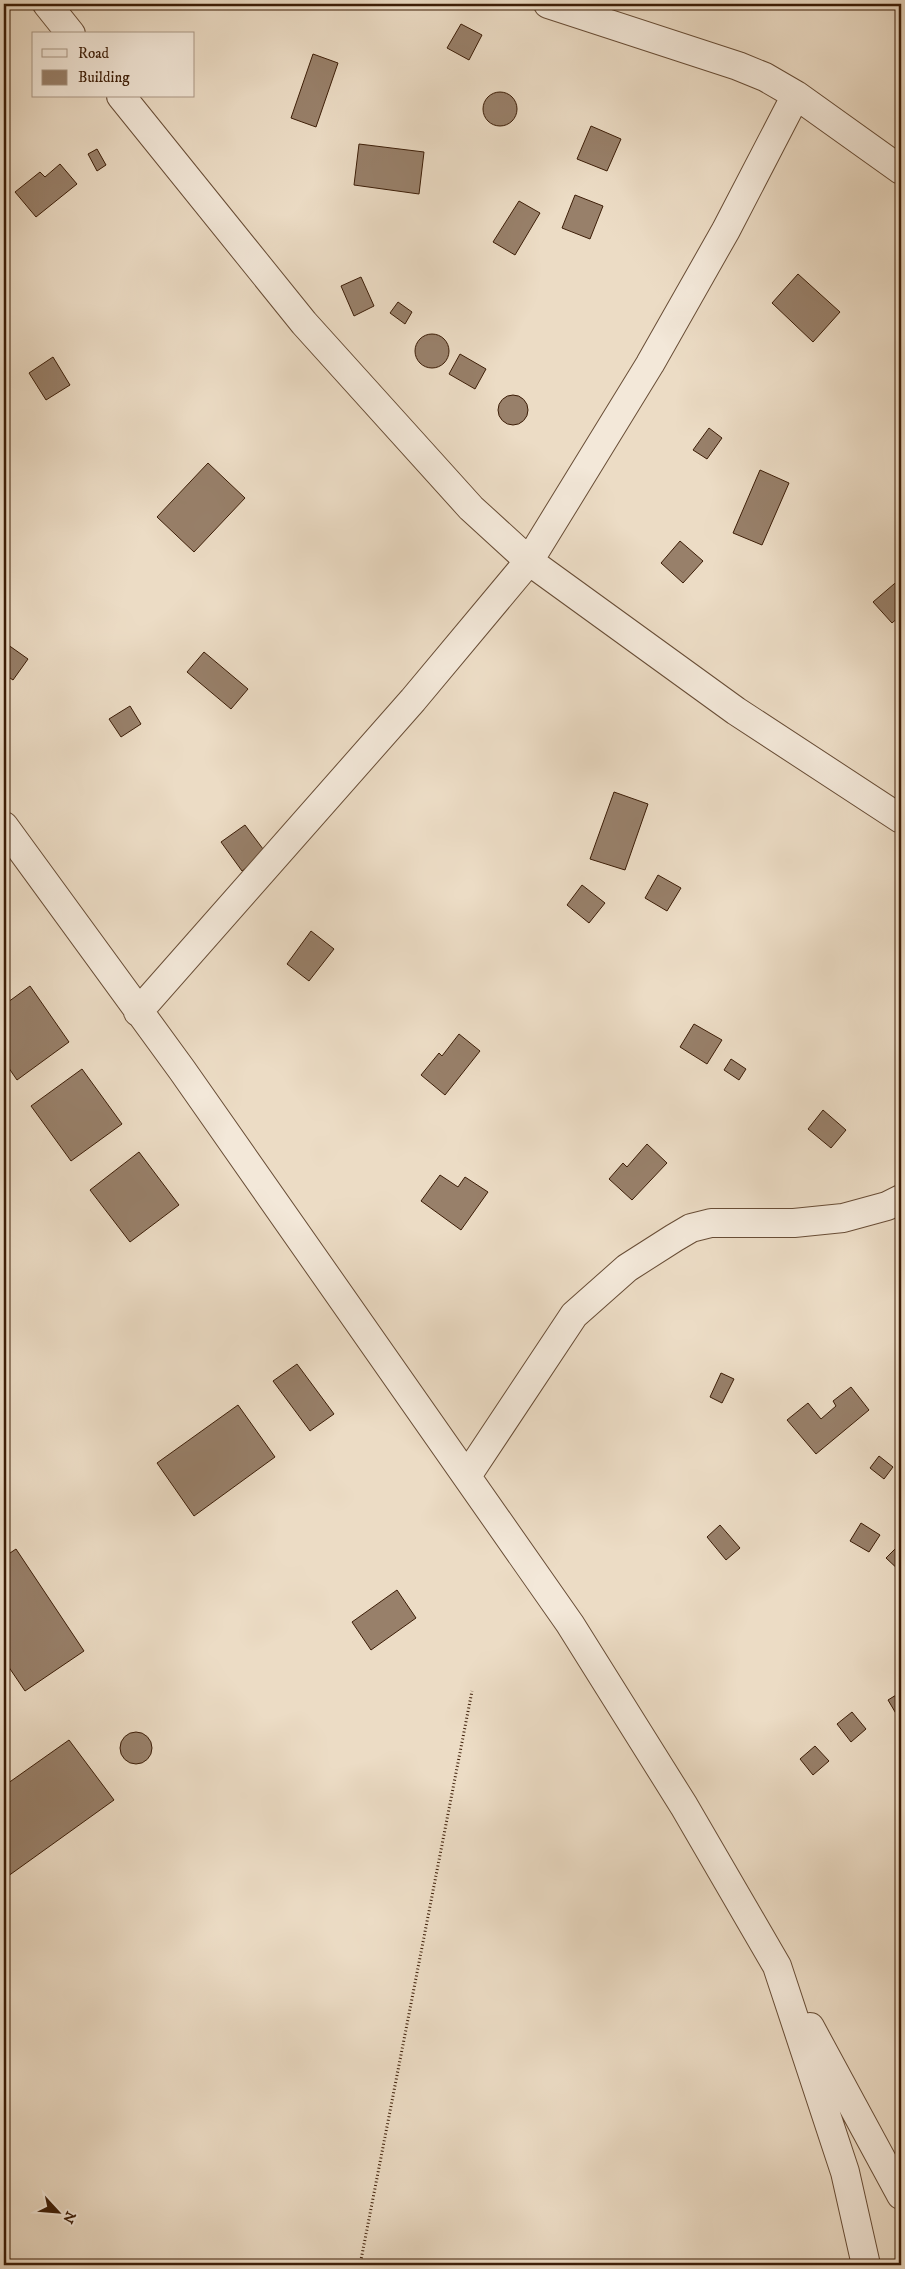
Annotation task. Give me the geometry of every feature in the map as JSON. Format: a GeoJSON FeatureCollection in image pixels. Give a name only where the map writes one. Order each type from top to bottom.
{"type":"FeatureCollection","features":[{"type":"Feature","properties":{"kind":"street"},"geometry":{"type":"LineString","coordinates":[[47,4],[69,32]]}},
{"type":"Feature","properties":{"kind":"street"},"geometry":{"type":"LineString","coordinates":[[548,4],[738,66],[765,77],[796,96],[901,170]]}},
{"type":"Feature","properties":{"kind":"street"},"geometry":{"type":"LineString","coordinates":[[138,1012],[412,700],[529,561],[650,364],[726,230],[796,96]]}},
{"type":"Feature","properties":{"kind":"street"},"geometry":{"type":"LineString","coordinates":[[123,98],[304,322],[471,508],[529,561],[736,711],[901,819]]}},
{"type":"Feature","properties":{"kind":"street"},"geometry":{"type":"LineString","coordinates":[[4,826],[182,1070],[316,1264],[576,1632],[684,1806],[777,1966],[901,2195]]}},
{"type":"Feature","properties":{"kind":"street"},"geometry":{"type":"LineString","coordinates":[[467,1476],[574,1315],[627,1268],[674,1238],[691,1228],[711,1223],[794,1223],[843,1218],[887,1206],[901,1199]]}},
{"type":"Feature","properties":{"kind":"street"},"geometry":{"type":"LineString","coordinates":[[777,1966],[845,2172],[866,2265]]}},
{"type":"Feature","properties":{"kind":"path"},"geometry":{"type":"LineString","coordinates":[[360,2265],[472,1691]]}},
{"type":"Feature","properties":{"kind":"building"},"geometry":{"type":"Polygon","coordinates":[[[461,24],[482,35],[469,60],[447,48],[461,24]]]}},
{"type":"Feature","properties":{"kind":"building"},"geometry":{"type":"Polygon","coordinates":[[[313,54],[338,63],[316,127],[291,118],[313,54]]]}},
{"type":"Feature","properties":{"kind":"building"},"geometry":{"type":"Polygon","coordinates":[[[500,92],[507,93],[512,97],[516,102],[516,116],[512,121],[507,125],[500,126],[493,125],[488,121],[484,116],[483,109],[484,102],[488,97],[493,93],[500,92]]]}},
{"type":"Feature","properties":{"kind":"building"},"geometry":{"type":"Polygon","coordinates":[[[591,126],[621,139],[607,171],[577,159],[591,126]]]}},
{"type":"Feature","properties":{"kind":"building"},"geometry":{"type":"Polygon","coordinates":[[[359,144],[424,152],[419,194],[354,185],[359,144]]]}},
{"type":"Feature","properties":{"kind":"building"},"geometry":{"type":"Polygon","coordinates":[[[97,149],[106,165],[97,171],[88,154],[97,149]]]}},
{"type":"Feature","properties":{"kind":"building"},"geometry":{"type":"Polygon","coordinates":[[[60,164],[77,184],[36,217],[15,192],[40,172],[45,177],[60,164]]]}},
{"type":"Feature","properties":{"kind":"building"},"geometry":{"type":"Polygon","coordinates":[[[575,195],[603,206],[590,239],[562,228],[575,195]]]}},
{"type":"Feature","properties":{"kind":"building"},"geometry":{"type":"Polygon","coordinates":[[[519,201],[540,213],[515,255],[493,242],[519,201]]]}},
{"type":"Feature","properties":{"kind":"building"},"geometry":{"type":"Polygon","coordinates":[[[798,274],[840,312],[813,342],[772,303],[798,274]]]}},
{"type":"Feature","properties":{"kind":"building"},"geometry":{"type":"Polygon","coordinates":[[[361,277],[374,306],[354,316],[341,286],[361,277]]]}},
{"type":"Feature","properties":{"kind":"building"},"geometry":{"type":"Polygon","coordinates":[[[398,302],[412,312],[405,324],[390,313],[398,302]]]}},
{"type":"Feature","properties":{"kind":"building"},"geometry":{"type":"Polygon","coordinates":[[[432,334],[439,335],[444,339],[448,344],[448,358],[444,363],[439,367],[432,368],[425,367],[420,363],[416,358],[415,351],[416,344],[420,339],[425,335],[432,334]]]}},
{"type":"Feature","properties":{"kind":"building"},"geometry":{"type":"Polygon","coordinates":[[[460,354],[486,369],[475,389],[449,374],[460,354]]]}},
{"type":"Feature","properties":{"kind":"building"},"geometry":{"type":"Polygon","coordinates":[[[53,357],[70,385],[46,400],[29,373],[53,357]]]}},
{"type":"Feature","properties":{"kind":"building"},"geometry":{"type":"Polygon","coordinates":[[[513,395],[524,399],[528,410],[524,421],[513,425],[502,421],[498,410],[502,399],[513,395]]]}},
{"type":"Feature","properties":{"kind":"building"},"geometry":{"type":"Polygon","coordinates":[[[709,428],[722,438],[707,459],[693,450],[709,428]]]}},
{"type":"Feature","properties":{"kind":"building"},"geometry":{"type":"Polygon","coordinates":[[[208,463],[245,498],[194,552],[157,517],[208,463]]]}},
{"type":"Feature","properties":{"kind":"building"},"geometry":{"type":"Polygon","coordinates":[[[760,470],[789,483],[762,545],[733,533],[760,470]]]}},
{"type":"Feature","properties":{"kind":"building"},"geometry":{"type":"Polygon","coordinates":[[[680,541],[703,561],[683,583],[661,563],[680,541]]]}},
{"type":"Feature","properties":{"kind":"building"},"geometry":{"type":"Polygon","coordinates":[[[901,560],[901,570],[896,564],[901,560]]]}},
{"type":"Feature","properties":{"kind":"building"},"geometry":{"type":"Polygon","coordinates":[[[901,578],[901,615],[892,623],[873,602],[901,578]]]}},
{"type":"Feature","properties":{"kind":"building"},"geometry":{"type":"Polygon","coordinates":[[[4,642],[28,659],[13,680],[4,674],[4,642]]]}},
{"type":"Feature","properties":{"kind":"building"},"geometry":{"type":"Polygon","coordinates":[[[204,652],[248,689],[231,709],[187,672],[204,652]]]}},
{"type":"Feature","properties":{"kind":"building"},"geometry":{"type":"Polygon","coordinates":[[[130,706],[141,724],[121,737],[109,719],[130,706]]]}},
{"type":"Feature","properties":{"kind":"building"},"geometry":{"type":"Polygon","coordinates":[[[614,792],[648,804],[625,870],[590,859],[614,792]]]}},
{"type":"Feature","properties":{"kind":"building"},"geometry":{"type":"Polygon","coordinates":[[[245,825],[266,853],[242,871],[221,842],[245,825]]]}},
{"type":"Feature","properties":{"kind":"building"},"geometry":{"type":"Polygon","coordinates":[[[658,875],[681,888],[667,911],[645,898],[658,875]]]}},
{"type":"Feature","properties":{"kind":"building"},"geometry":{"type":"Polygon","coordinates":[[[582,885],[605,903],[589,923],[567,905],[582,885]]]}},
{"type":"Feature","properties":{"kind":"building"},"geometry":{"type":"Polygon","coordinates":[[[311,931],[334,949],[309,981],[287,964],[311,931]]]}},
{"type":"Feature","properties":{"kind":"building"},"geometry":{"type":"Polygon","coordinates":[[[30,986],[69,1042],[17,1080],[4,1061],[4,1005],[30,986]]]}},
{"type":"Feature","properties":{"kind":"building"},"geometry":{"type":"Polygon","coordinates":[[[694,1024],[722,1040],[707,1064],[680,1047],[694,1024]]]}},
{"type":"Feature","properties":{"kind":"building"},"geometry":{"type":"Polygon","coordinates":[[[459,1034],[480,1051],[445,1095],[421,1075],[439,1053],[442,1056],[459,1034]]]}},
{"type":"Feature","properties":{"kind":"building"},"geometry":{"type":"Polygon","coordinates":[[[731,1059],[746,1069],[739,1080],[724,1070],[731,1059]]]}},
{"type":"Feature","properties":{"kind":"building"},"geometry":{"type":"Polygon","coordinates":[[[82,1069],[122,1124],[71,1161],[31,1106],[82,1069]]]}},
{"type":"Feature","properties":{"kind":"building"},"geometry":{"type":"Polygon","coordinates":[[[823,1110],[846,1130],[831,1148],[808,1129],[823,1110]]]}},
{"type":"Feature","properties":{"kind":"building"},"geometry":{"type":"Polygon","coordinates":[[[647,1144],[667,1163],[632,1200],[609,1179],[623,1163],[627,1167],[647,1144]]]}},
{"type":"Feature","properties":{"kind":"building"},"geometry":{"type":"Polygon","coordinates":[[[139,1152],[179,1205],[130,1242],[90,1190],[139,1152]]]}},
{"type":"Feature","properties":{"kind":"building"},"geometry":{"type":"Polygon","coordinates":[[[440,1175],[458,1187],[465,1177],[488,1192],[461,1230],[421,1201],[440,1175]]]}},
{"type":"Feature","properties":{"kind":"building"},"geometry":{"type":"Polygon","coordinates":[[[297,1364],[334,1414],[310,1431],[273,1381],[297,1364]]]}},
{"type":"Feature","properties":{"kind":"building"},"geometry":{"type":"Polygon","coordinates":[[[721,1373],[734,1379],[722,1403],[710,1397],[721,1373]]]}},
{"type":"Feature","properties":{"kind":"building"},"geometry":{"type":"Polygon","coordinates":[[[851,1387],[869,1410],[816,1454],[787,1420],[808,1403],[821,1419],[836,1406],[833,1401],[851,1387]]]}},
{"type":"Feature","properties":{"kind":"building"},"geometry":{"type":"Polygon","coordinates":[[[238,1405],[275,1457],[194,1516],[157,1463],[238,1405]]]}},
{"type":"Feature","properties":{"kind":"building"},"geometry":{"type":"Polygon","coordinates":[[[879,1456],[893,1467],[884,1479],[870,1468],[879,1456]]]}},
{"type":"Feature","properties":{"kind":"building"},"geometry":{"type":"Polygon","coordinates":[[[861,1523],[880,1535],[869,1552],[850,1541],[861,1523]]]}},
{"type":"Feature","properties":{"kind":"building"},"geometry":{"type":"Polygon","coordinates":[[[720,1525],[740,1548],[726,1560],[707,1537],[720,1525]]]}},
{"type":"Feature","properties":{"kind":"building"},"geometry":{"type":"Polygon","coordinates":[[[898,1546],[901,1549],[901,1572],[886,1558],[898,1546]]]}},
{"type":"Feature","properties":{"kind":"building"},"geometry":{"type":"Polygon","coordinates":[[[16,1549],[84,1651],[25,1691],[4,1660],[4,1557],[16,1549]]]}},
{"type":"Feature","properties":{"kind":"building"},"geometry":{"type":"Polygon","coordinates":[[[397,1590],[416,1618],[371,1650],[352,1622],[397,1590]]]}},
{"type":"Feature","properties":{"kind":"building"},"geometry":{"type":"Polygon","coordinates":[[[901,1692],[901,1722],[888,1700],[901,1692]]]}},
{"type":"Feature","properties":{"kind":"building"},"geometry":{"type":"Polygon","coordinates":[[[852,1712],[866,1729],[851,1742],[837,1724],[852,1712]]]}},
{"type":"Feature","properties":{"kind":"building"},"geometry":{"type":"Polygon","coordinates":[[[136,1732],[148,1736],[152,1748],[148,1760],[136,1764],[124,1760],[120,1748],[124,1736],[136,1732]]]}},
{"type":"Feature","properties":{"kind":"building"},"geometry":{"type":"Polygon","coordinates":[[[69,1740],[114,1800],[4,1879],[4,1786],[69,1740]]]}},
{"type":"Feature","properties":{"kind":"building"},"geometry":{"type":"Polygon","coordinates":[[[815,1746],[829,1761],[813,1775],[800,1759],[815,1746]]]}}]}
